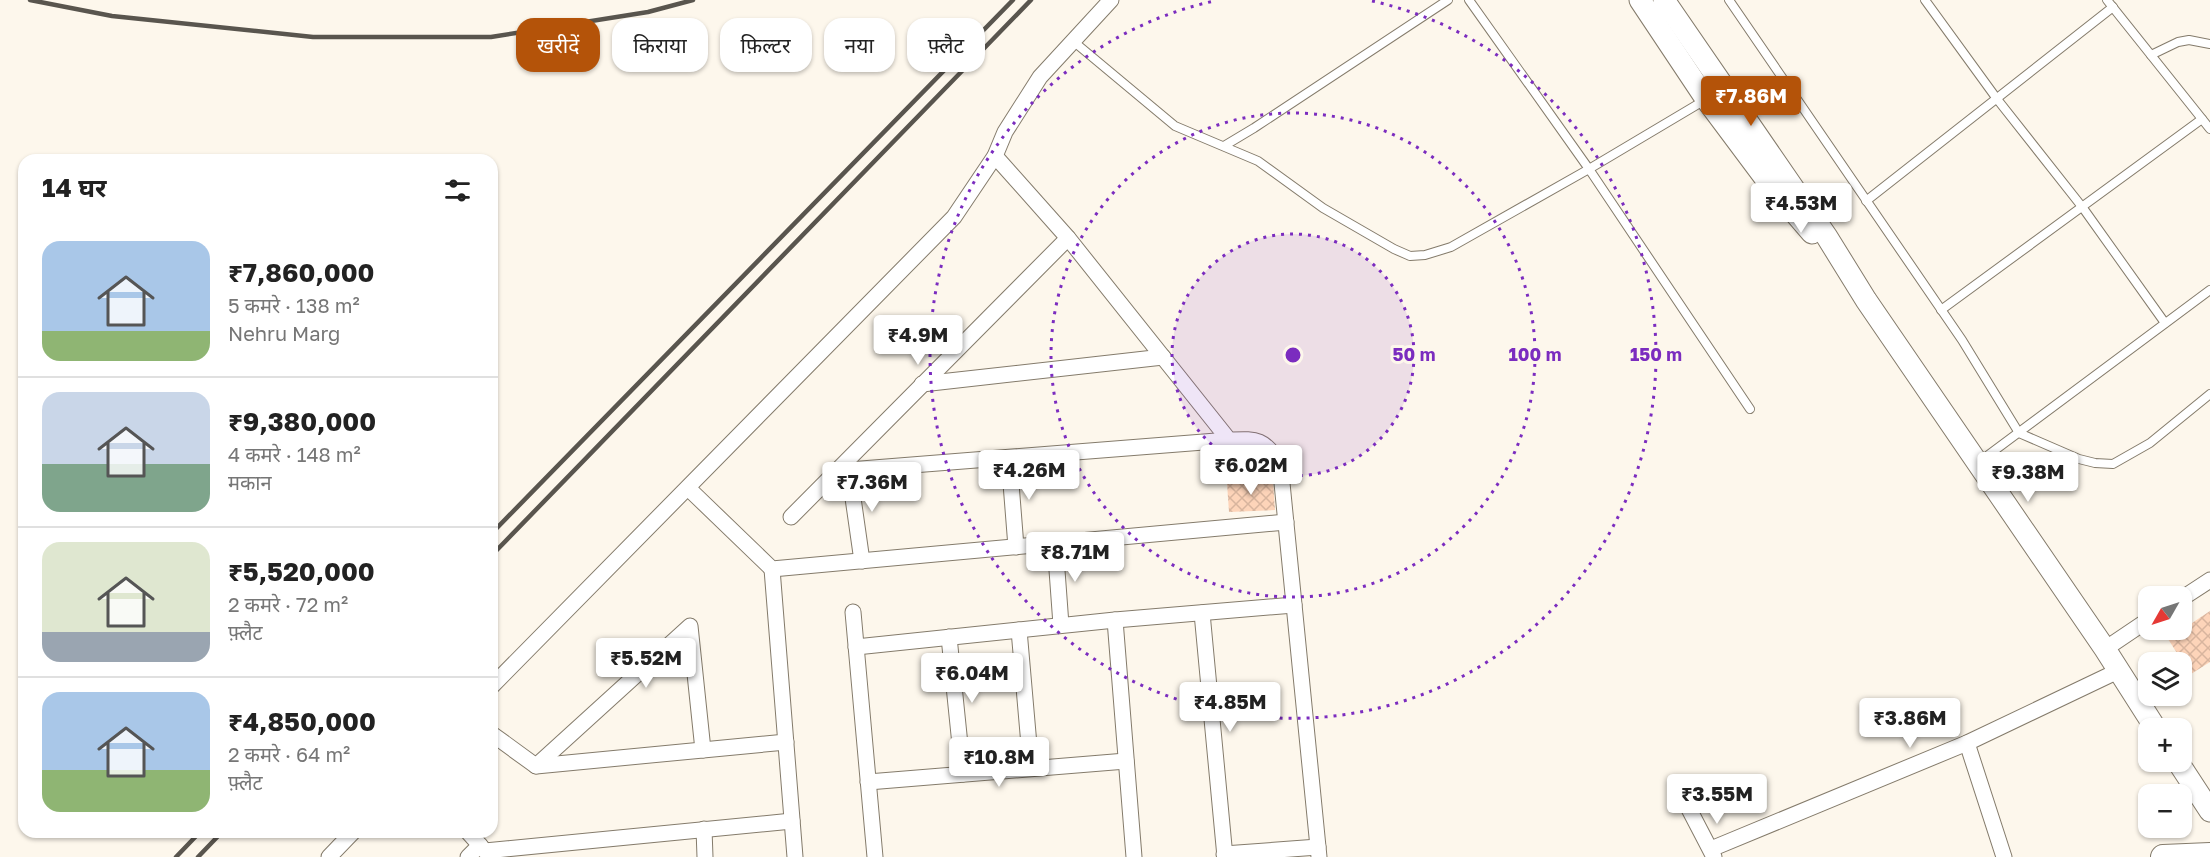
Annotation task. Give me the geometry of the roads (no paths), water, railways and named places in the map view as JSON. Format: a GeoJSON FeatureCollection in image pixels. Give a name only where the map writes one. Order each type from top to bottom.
{"type":"FeatureCollection","features":[{"type":"Feature","properties":{"kind":"main road"},"geometry":{"type":"LineString","coordinates":[[2163,857],[2210,855]]}},
{"type":"Feature","properties":{"kind":"street"},"geometry":{"type":"LineString","coordinates":[[498,680],[954,217],[995,156],[1005,132],[1040,77],[1111,0]]}},
{"type":"Feature","properties":{"kind":"street"},"geometry":{"type":"LineString","coordinates":[[1640,0],[1706,99],[1765,178],[1800,222],[1846,267]]}},
{"type":"Feature","properties":{"kind":"street"},"geometry":{"type":"LineString","coordinates":[[1664,0],[2104,648],[2149,718]]}},
{"type":"Feature","properties":{"kind":"street"},"geometry":{"type":"LineString","coordinates":[[995,156],[1068,238],[1229,440]]}},
{"type":"Feature","properties":{"kind":"street"},"geometry":{"type":"LineString","coordinates":[[790,517],[843,471],[922,384],[1068,238]]}},
{"type":"Feature","properties":{"kind":"street"},"geometry":{"type":"LineString","coordinates":[[922,384],[1162,357]]}},
{"type":"Feature","properties":{"kind":"street"},"geometry":{"type":"LineString","coordinates":[[843,471],[1229,440],[1254,440],[1268,446],[1280,463],[1318,852],[1224,856],[1202,613]]}},
{"type":"Feature","properties":{"kind":"street"},"geometry":{"type":"LineString","coordinates":[[1009,458],[1016,547]]}},
{"type":"Feature","properties":{"kind":"street"},"geometry":{"type":"LineString","coordinates":[[843,471],[862,561]]}},
{"type":"Feature","properties":{"kind":"street"},"geometry":{"type":"LineString","coordinates":[[688,489],[772,569],[795,857]]}},
{"type":"Feature","properties":{"kind":"street"},"geometry":{"type":"LineString","coordinates":[[772,569],[1286,522]]}},
{"type":"Feature","properties":{"kind":"street"},"geometry":{"type":"LineString","coordinates":[[1055,543],[1062,625]]}},
{"type":"Feature","properties":{"kind":"street"},"geometry":{"type":"LineString","coordinates":[[2192,591],[2210,580]]}},
{"type":"Feature","properties":{"kind":"street"},"geometry":{"type":"LineString","coordinates":[[856,647],[1062,625],[1294,605]]}},
{"type":"Feature","properties":{"kind":"street"},"geometry":{"type":"LineString","coordinates":[[853,612],[875,857]]}},
{"type":"Feature","properties":{"kind":"street"},"geometry":{"type":"LineString","coordinates":[[1115,620],[1134,857]]}},
{"type":"Feature","properties":{"kind":"street"},"geometry":{"type":"LineString","coordinates":[[536,766],[690,626],[703,750]]}},
{"type":"Feature","properties":{"kind":"street"},"geometry":{"type":"LineString","coordinates":[[2104,648],[2138,626]]}},
{"type":"Feature","properties":{"kind":"street"},"geometry":{"type":"LineString","coordinates":[[1019,630],[1031,768]]}},
{"type":"Feature","properties":{"kind":"street"},"geometry":{"type":"LineString","coordinates":[[949,637],[963,774]]}},
{"type":"Feature","properties":{"kind":"street"},"geometry":{"type":"LineString","coordinates":[[1688,807],[1712,853],[1967,743],[2118,671]]}},
{"type":"Feature","properties":{"kind":"street"},"geometry":{"type":"LineString","coordinates":[[498,738],[536,766],[786,742]]}},
{"type":"Feature","properties":{"kind":"street"},"geometry":{"type":"LineString","coordinates":[[1967,743],[2004,857]]}},
{"type":"Feature","properties":{"kind":"street"},"geometry":{"type":"LineString","coordinates":[[868,782],[1126,761]]}},
{"type":"Feature","properties":{"kind":"street"},"geometry":{"type":"LineString","coordinates":[[2185,772],[2210,811]]}},
{"type":"Feature","properties":{"kind":"street"},"geometry":{"type":"LineString","coordinates":[[474,838],[485,851],[792,821]]}},
{"type":"Feature","properties":{"kind":"street"},"geometry":{"type":"LineString","coordinates":[[704,830],[705,857]]}},
{"type":"Feature","properties":{"kind":"street"},"geometry":{"type":"LineString","coordinates":[[329,857],[347,838]]}},
{"type":"Feature","properties":{"kind":"street"},"geometry":{"type":"LineString","coordinates":[[468,857],[480,845]]}},
{"type":"Feature","properties":{"kind":"lane"},"geometry":{"type":"LineString","coordinates":[[1224,146],[1448,0]]}},
{"type":"Feature","properties":{"kind":"lane"},"geometry":{"type":"LineString","coordinates":[[1469,0],[1589,169],[1750,409]]}},
{"type":"Feature","properties":{"kind":"lane"},"geometry":{"type":"LineString","coordinates":[[1729,0],[1941,310],[2019,433],[2079,459],[2113,464],[2150,443],[2210,394]]}},
{"type":"Feature","properties":{"kind":"lane"},"geometry":{"type":"LineString","coordinates":[[1925,0],[1997,99],[2083,208],[2165,323]]}},
{"type":"Feature","properties":{"kind":"lane"},"geometry":{"type":"LineString","coordinates":[[1866,201],[1997,99],[2110,3],[2210,129]]}},
{"type":"Feature","properties":{"kind":"lane"},"geometry":{"type":"LineString","coordinates":[[2151,55],[2178,42],[2189,40],[2210,44]]}},
{"type":"Feature","properties":{"kind":"lane"},"geometry":{"type":"LineString","coordinates":[[1072,41],[1175,126],[1258,161],[1338,217],[1394,249],[1410,255],[1425,255],[1451,247],[1589,169],[1706,99]]}},
{"type":"Feature","properties":{"kind":"lane"},"geometry":{"type":"LineString","coordinates":[[1941,310],[2202,119]]}},
{"type":"Feature","properties":{"kind":"lane"},"geometry":{"type":"LineString","coordinates":[[1978,463],[2210,290]]}},
{"type":"Feature","properties":{"kind":"railway"},"geometry":{"type":"LineString","coordinates":[[30,0],[112,16],[313,37],[491,37],[648,12],[693,0]]}},
{"type":"Feature","properties":{"kind":"railway"},"geometry":{"type":"LineString","coordinates":[[498,527],[1013,0]]}},
{"type":"Feature","properties":{"kind":"railway"},"geometry":{"type":"LineString","coordinates":[[498,549],[1031,0]]}},
{"type":"Feature","properties":{"kind":"railway"},"geometry":{"type":"LineString","coordinates":[[176,857],[194,838]]}},
{"type":"Feature","properties":{"kind":"railway"},"geometry":{"type":"LineString","coordinates":[[198,857],[216,838]]}}]}
